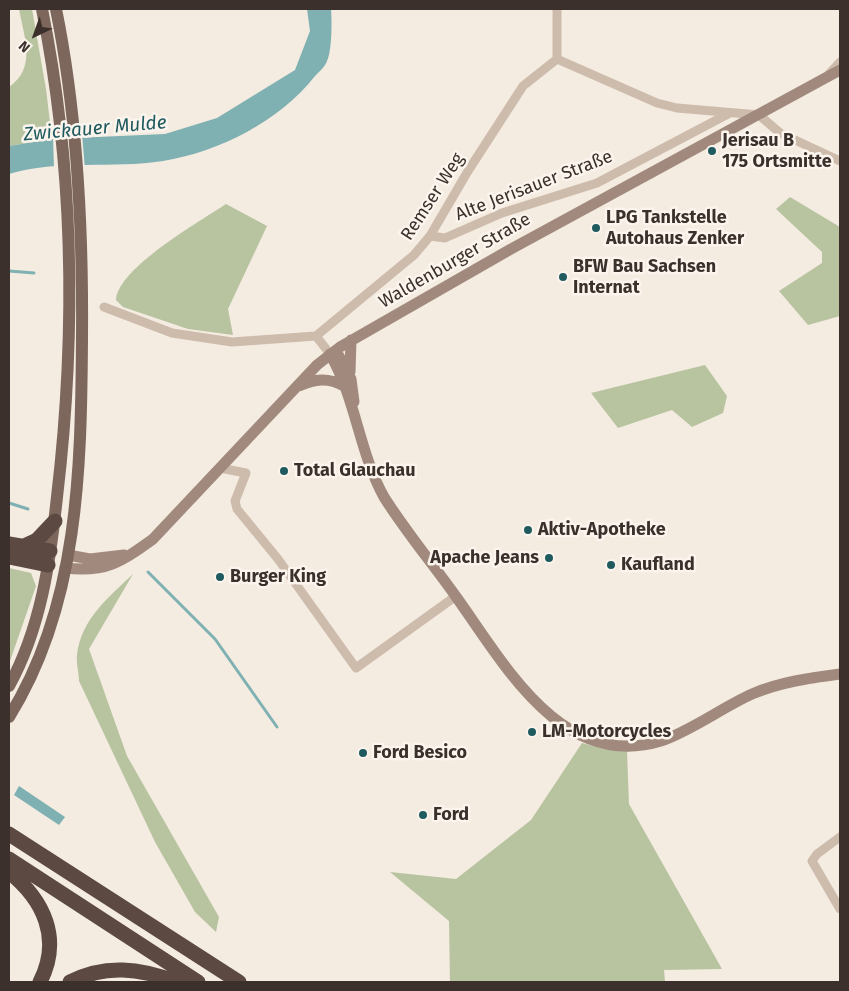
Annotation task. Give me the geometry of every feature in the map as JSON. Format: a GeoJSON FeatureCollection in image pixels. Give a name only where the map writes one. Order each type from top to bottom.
{"type":"FeatureCollection","features":[{"type":"Feature","properties":{"kind":"highway"},"geometry":{"type":"LineString","coordinates":[[16,545],[37,540],[54,520]]}},
{"type":"Feature","properties":{"kind":"highway"},"geometry":{"type":"LineString","coordinates":[[16,545],[49,558]]}},
{"type":"Feature","properties":{"kind":"highway"},"geometry":{"type":"LineString","coordinates":[[9,558],[49,558]]}},
{"type":"Feature","properties":{"kind":"highway"},"geometry":{"type":"LineString","coordinates":[[9,834],[239,982]]}},
{"type":"Feature","properties":{"kind":"highway"},"geometry":{"type":"LineString","coordinates":[[9,859],[198,982]]}},
{"type":"Feature","properties":{"kind":"highway"},"geometry":{"type":"LineString","coordinates":[[9,872],[32,894],[46,919],[50,948],[47,966],[40,982]]}},
{"type":"Feature","properties":{"kind":"highway"},"geometry":{"type":"LineString","coordinates":[[70,982],[103,971],[125,969],[147,972],[176,982]]}},
{"type":"Feature","properties":{"kind":"main road"},"geometry":{"type":"LineString","coordinates":[[9,686],[34,627],[49,558],[62,459],[69,325],[66,217],[54,82],[42,9]]}},
{"type":"Feature","properties":{"kind":"main road"},"geometry":{"type":"LineString","coordinates":[[9,717],[28,683],[47,642],[66,568],[80,459],[82,321],[80,216],[67,76],[56,9]]}},
{"type":"Feature","properties":{"kind":"main road"},"geometry":{"type":"LineString","coordinates":[[49,558],[68,555]]}},
{"type":"Feature","properties":{"kind":"main road"},"geometry":{"type":"LineString","coordinates":[[49,558],[66,568]]}},
{"type":"Feature","properties":{"kind":"street"},"geometry":{"type":"LineString","coordinates":[[557,9],[558,59],[658,103],[677,108],[728,114],[759,115],[780,133],[840,161]]}},
{"type":"Feature","properties":{"kind":"street","name":"Remser Weg"},"geometry":{"type":"LineString","coordinates":[[316,336],[414,255],[430,236],[468,171],[523,86],[558,59]]}},
{"type":"Feature","properties":{"kind":"street"},"geometry":{"type":"LineString","coordinates":[[826,78],[840,62]]}},
{"type":"Feature","properties":{"kind":"street","name":"Waldenburger Straße"},"geometry":{"type":"LineString","coordinates":[[66,568],[87,570],[103,568],[126,559],[162,530],[295,388],[332,352],[511,249],[840,70]]}},
{"type":"Feature","properties":{"kind":"street","name":"Alte Jerisauer Straße"},"geometry":{"type":"LineString","coordinates":[[430,236],[445,238],[502,213],[597,183],[728,114]]}},
{"type":"Feature","properties":{"kind":"street"},"geometry":{"type":"LineString","coordinates":[[104,307],[172,333],[224,340],[316,336],[332,352],[347,383],[369,467],[395,514],[530,698],[556,721],[590,740],[629,747],[662,740],[752,694],[782,684],[840,674]]}},
{"type":"Feature","properties":{"kind":"street"},"geometry":{"type":"LineString","coordinates":[[347,383],[351,340]]}},
{"type":"Feature","properties":{"kind":"street"},"geometry":{"type":"LineString","coordinates":[[295,388],[318,379],[347,383]]}},
{"type":"Feature","properties":{"kind":"street"},"geometry":{"type":"LineString","coordinates":[[220,468],[246,473],[235,500],[237,509],[278,559],[356,668],[456,596]]}},
{"type":"Feature","properties":{"kind":"street","name":"Waldenburger Straße"},"geometry":{"type":"LineString","coordinates":[[68,555],[102,559],[137,550]]}},
{"type":"Feature","properties":{"kind":"street"},"geometry":{"type":"LineString","coordinates":[[840,837],[817,854],[812,861],[840,909]]}},
{"type":"Feature","properties":{"kind":"green space"},"geometry":{"type":"Polygon","coordinates":[[[19,9],[32,9],[46,89],[52,139],[9,146],[9,87],[18,79],[26,61],[25,41],[19,9]]]}},
{"type":"Feature","properties":{"kind":"green space"},"geometry":{"type":"Polygon","coordinates":[[[790,197],[840,227],[840,316],[808,325],[779,291],[822,263],[822,252],[776,209],[790,197]]]}},
{"type":"Feature","properties":{"kind":"green space"},"geometry":{"type":"Polygon","coordinates":[[[226,204],[267,226],[228,309],[233,335],[188,329],[123,307],[116,300],[120,287],[145,260],[226,204]]]}},
{"type":"Feature","properties":{"kind":"green space"},"geometry":{"type":"Polygon","coordinates":[[[705,365],[727,396],[723,413],[692,427],[672,410],[618,428],[591,393],[705,365]]]}},
{"type":"Feature","properties":{"kind":"green space"},"geometry":{"type":"Polygon","coordinates":[[[9,568],[31,573],[36,586],[9,664],[9,568]]]}},
{"type":"Feature","properties":{"kind":"green space"},"geometry":{"type":"Polygon","coordinates":[[[133,574],[89,649],[127,756],[219,917],[216,932],[195,912],[155,842],[79,681],[77,655],[84,630],[98,610],[133,574]]]}},
{"type":"Feature","properties":{"kind":"green space"},"geometry":{"type":"Polygon","coordinates":[[[582,743],[604,749],[627,751],[629,804],[722,969],[664,970],[665,982],[450,982],[449,921],[390,872],[456,879],[531,820],[582,743]]]}},
{"type":"Feature","properties":{"kind":"water"},"geometry":{"type":"Polygon","coordinates":[[[307,9],[331,9],[331,43],[326,63],[301,92],[284,107],[247,132],[205,150],[163,161],[66,165],[28,169],[9,174],[9,146],[52,139],[165,134],[217,118],[295,70],[310,31],[307,9]]]}},
{"type":"Feature","properties":{"kind":"water"},"geometry":{"type":"Polygon","coordinates":[[[19,786],[65,817],[59,825],[14,795],[19,786]]]}},
{"type":"Feature","properties":{"kind":"pier"},"geometry":{"type":"Polygon","coordinates":[[[82,134],[85,169],[54,169],[53,136],[82,134]]]}},
{"type":"Feature","properties":{"kind":"waterway"},"geometry":{"type":"LineString","coordinates":[[9,271],[34,273]]}},
{"type":"Feature","properties":{"kind":"waterway"},"geometry":{"type":"LineString","coordinates":[[9,503],[28,509]]}},
{"type":"Feature","properties":{"kind":"waterway"},"geometry":{"type":"LineString","coordinates":[[148,572],[215,639],[277,727]]}},
{"type":"Feature","properties":{"kind":"place","name":"Jerisau B 175 Ortsmitte"},"geometry":{"type":"Point","coordinates":[712,151]}},
{"type":"Feature","properties":{"kind":"place","name":"LPG Tankstelle Autohaus Zenker"},"geometry":{"type":"Point","coordinates":[596,228]}},
{"type":"Feature","properties":{"kind":"place","name":"BFW Bau Sachsen Internat"},"geometry":{"type":"Point","coordinates":[563,277]}},
{"type":"Feature","properties":{"kind":"place","name":"Total Glauchau"},"geometry":{"type":"Point","coordinates":[284,471]}},
{"type":"Feature","properties":{"kind":"place","name":"Aktiv-Apotheke"},"geometry":{"type":"Point","coordinates":[528,530]}},
{"type":"Feature","properties":{"kind":"place","name":"Apache Jeans"},"geometry":{"type":"Point","coordinates":[549,558]}},
{"type":"Feature","properties":{"kind":"place","name":"Kaufland"},"geometry":{"type":"Point","coordinates":[611,565]}},
{"type":"Feature","properties":{"kind":"place","name":"Burger King"},"geometry":{"type":"Point","coordinates":[220,577]}},
{"type":"Feature","properties":{"kind":"place","name":"LM-Motorcycles"},"geometry":{"type":"Point","coordinates":[532,732]}},
{"type":"Feature","properties":{"kind":"place","name":"Ford Besico"},"geometry":{"type":"Point","coordinates":[363,753]}},
{"type":"Feature","properties":{"kind":"place","name":"Ford"},"geometry":{"type":"Point","coordinates":[423,815]}},
{"type":"Feature","properties":{"kind":"water label","name":"Zwickauer Mulde"},"geometry":{"type":"Point","coordinates":[95,129]}}]}
